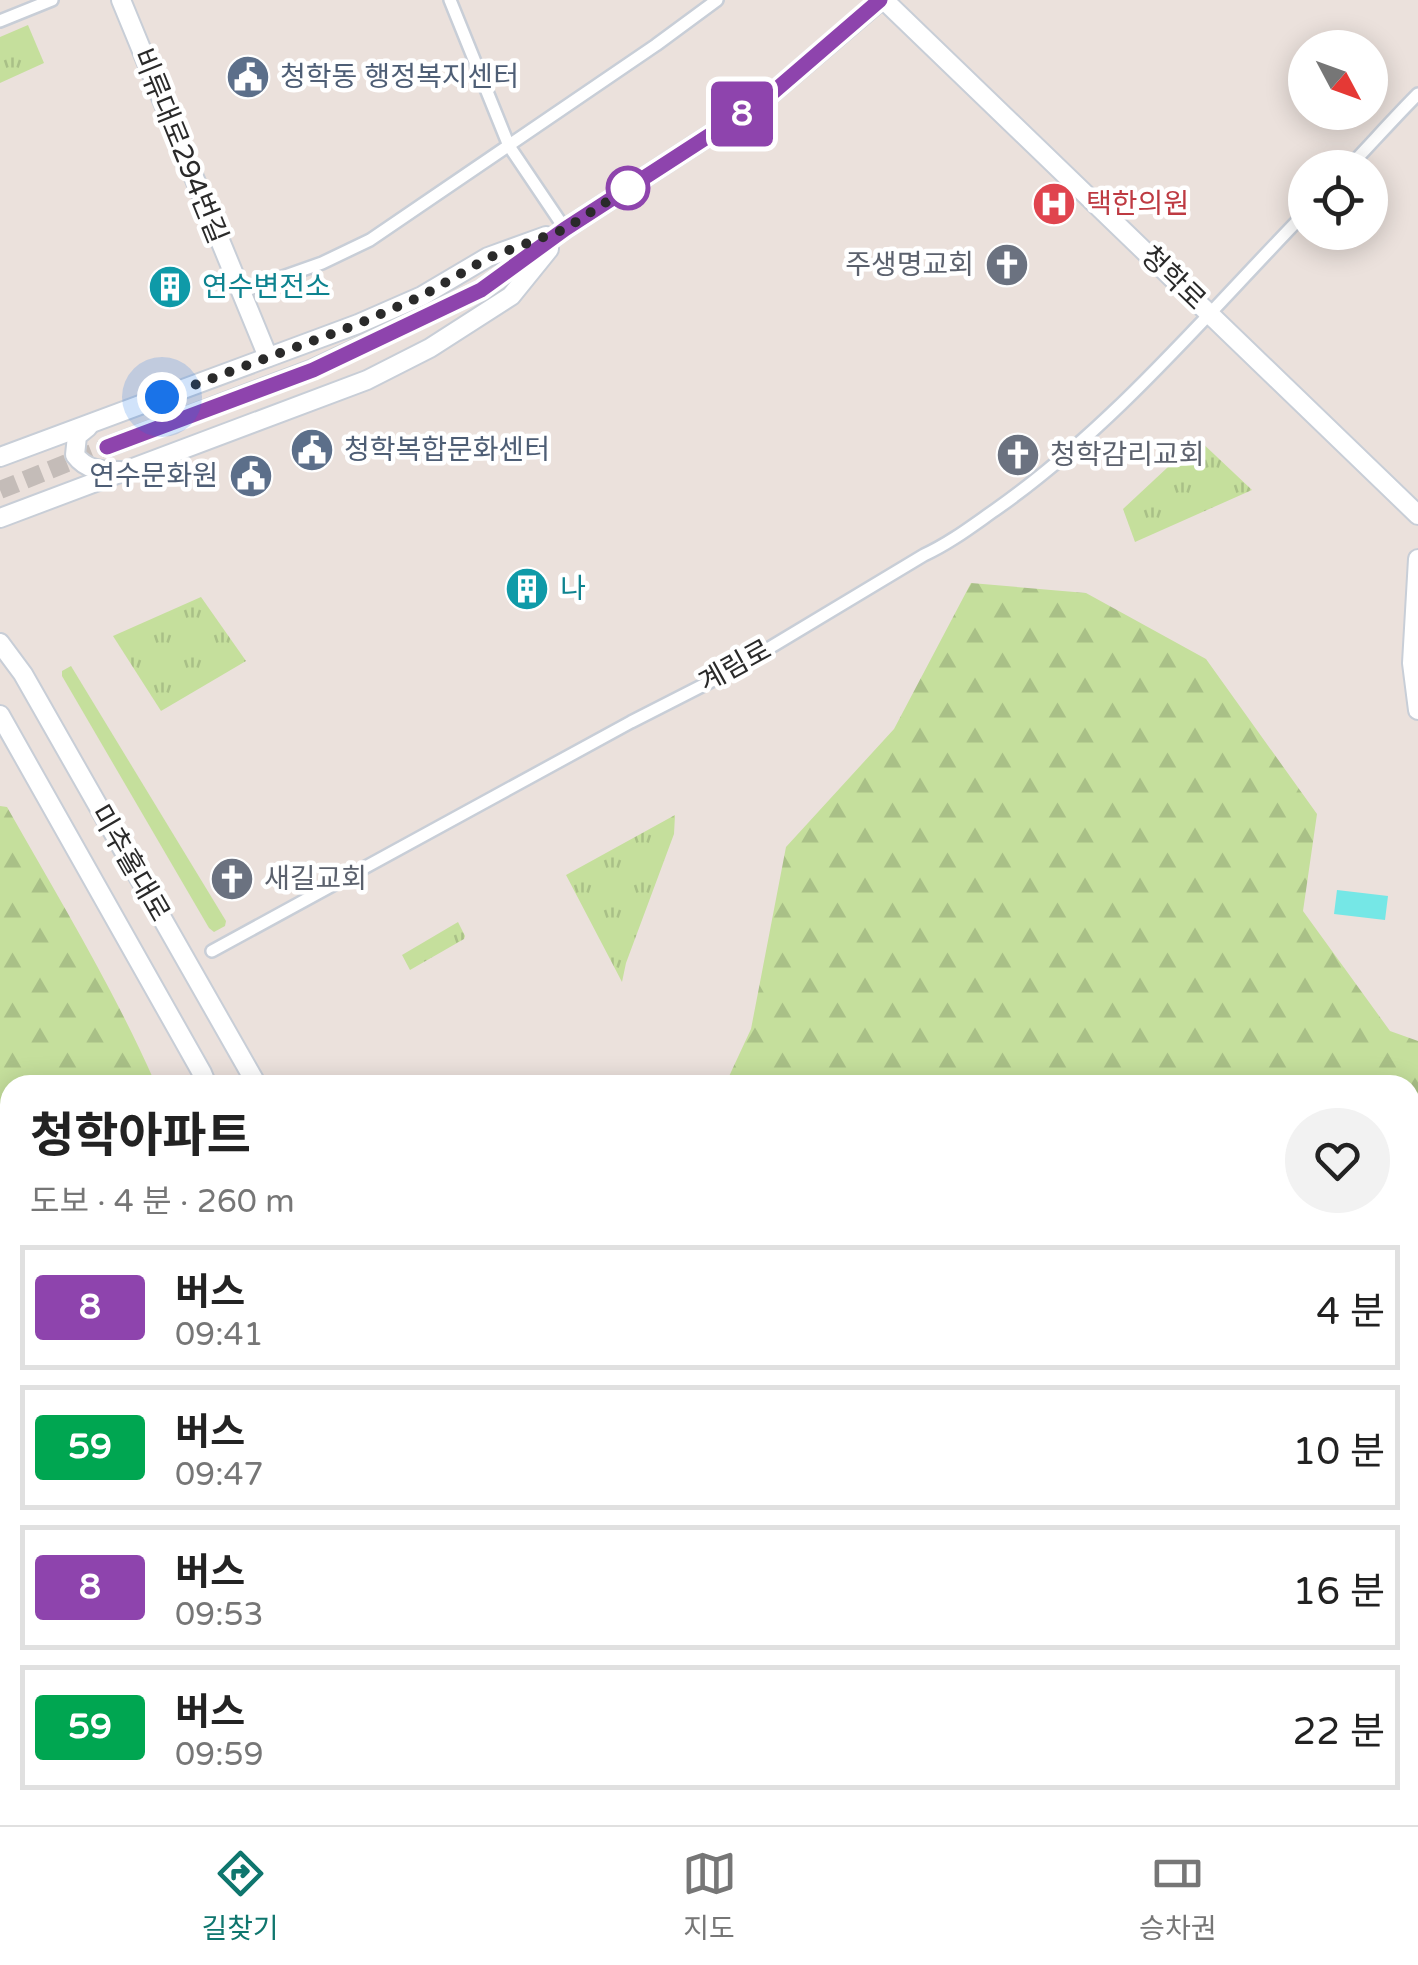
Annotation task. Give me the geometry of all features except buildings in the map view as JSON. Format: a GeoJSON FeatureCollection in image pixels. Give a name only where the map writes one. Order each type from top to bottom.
{"type":"FeatureCollection","features":[{"type":"Feature","properties":{"kind":"main road","name":"비류대로294번길"},"geometry":{"type":"LineString","coordinates":[[121,0],[268,357]]}},
{"type":"Feature","properties":{"kind":"main road"},"geometry":{"type":"LineString","coordinates":[[107,447],[313,370],[481,290],[565,229],[764,100],[882,0]]}},
{"type":"Feature","properties":{"kind":"main road","name":"청학로"},"geometry":{"type":"LineString","coordinates":[[882,0],[1418,514]]}},
{"type":"Feature","properties":{"kind":"main road"},"geometry":{"type":"LineString","coordinates":[[0,457],[358,324],[422,296],[488,258],[565,229]]}},
{"type":"Feature","properties":{"kind":"main road"},"geometry":{"type":"LineString","coordinates":[[0,518],[367,380],[430,348],[511,296],[565,229]]}},
{"type":"Feature","properties":{"kind":"main road"},"geometry":{"type":"LineString","coordinates":[[92,424],[77,436],[75,455],[81,464],[104,471],[128,471]]}},
{"type":"Feature","properties":{"kind":"main road"},"geometry":{"type":"LineString","coordinates":[[1418,559],[1412,663],[1418,710]]}},
{"type":"Feature","properties":{"kind":"main road","name":"미추홀대로"},"geometry":{"type":"LineString","coordinates":[[0,643],[23,674],[251,1075]]}},
{"type":"Feature","properties":{"kind":"main road","name":"미추홀대로"},"geometry":{"type":"LineString","coordinates":[[0,715],[201,1075]]}},
{"type":"Feature","properties":{"kind":"street"},"geometry":{"type":"LineString","coordinates":[[0,22],[52,0]]}},
{"type":"Feature","properties":{"kind":"street"},"geometry":{"type":"LineString","coordinates":[[450,0],[508,146],[565,229]]}},
{"type":"Feature","properties":{"kind":"street"},"geometry":{"type":"LineString","coordinates":[[240,292],[322,263],[370,240],[717,0]]}},
{"type":"Feature","properties":{"kind":"street"},"geometry":{"type":"LineString","coordinates":[[1365,150],[1418,94]]}},
{"type":"Feature","properties":{"kind":"street","name":"계림로"},"geometry":{"type":"LineString","coordinates":[[212,951],[731,671],[946,544],[1036,481],[1142,382],[1288,230]]}},
{"type":"Feature","properties":{"kind":"green space"},"geometry":{"type":"Polygon","coordinates":[[[28,25],[44,63],[0,83],[0,37],[28,25]]]}},
{"type":"Feature","properties":{"kind":"green space"},"geometry":{"type":"Polygon","coordinates":[[[1198,439],[1252,490],[1135,542],[1123,509],[1198,439]]]}},
{"type":"Feature","properties":{"kind":"green space"},"geometry":{"type":"Polygon","coordinates":[[[971,583],[1086,593],[1206,659],[1317,814],[1303,911],[1390,1031],[1418,1041],[1418,1075],[730,1075],[751,1029],[786,847],[894,729],[971,583]]]}},
{"type":"Feature","properties":{"kind":"green space"},"geometry":{"type":"Polygon","coordinates":[[[201,597],[246,661],[161,711],[113,636],[201,597]]]}},
{"type":"Feature","properties":{"kind":"green space"},"geometry":{"type":"Polygon","coordinates":[[[71,666],[226,921],[225,926],[214,932],[209,928],[62,676],[62,671],[71,666]]]}},
{"type":"Feature","properties":{"kind":"green space"},"geometry":{"type":"Polygon","coordinates":[[[0,806],[7,807],[122,1014],[151,1075],[0,1075],[0,806]]]}},
{"type":"Feature","properties":{"kind":"green space"},"geometry":{"type":"Polygon","coordinates":[[[675,815],[674,834],[622,982],[566,875],[675,815]]]}},
{"type":"Feature","properties":{"kind":"green space"},"geometry":{"type":"Polygon","coordinates":[[[458,922],[464,939],[410,970],[402,955],[458,922]]]}},
{"type":"Feature","properties":{"kind":"water"},"geometry":{"type":"Polygon","coordinates":[[[1337,890],[1388,896],[1385,920],[1334,914],[1337,890]]]}},
{"type":"Feature","properties":{"kind":"tunnel"},"geometry":{"type":"LineString","coordinates":[[0,490],[107,447]]}},
{"type":"Feature","properties":{"kind":"bus line","name":"8"},"geometry":{"type":"LineString","coordinates":[[107,447],[313,370],[481,290],[565,229],[764,100],[880,0]]}},
{"type":"Feature","properties":{"kind":"place","name":"청학동 행정복지센터"},"geometry":{"type":"Point","coordinates":[248,77]}},
{"type":"Feature","properties":{"kind":"place","name":"택한의원"},"geometry":{"type":"Point","coordinates":[1054,204]}},
{"type":"Feature","properties":{"kind":"place","name":"주생명교회"},"geometry":{"type":"Point","coordinates":[1007,265]}},
{"type":"Feature","properties":{"kind":"place","name":"연수변전소"},"geometry":{"type":"Point","coordinates":[170,287]}},
{"type":"Feature","properties":{"kind":"place","name":"청학복합문화센터"},"geometry":{"type":"Point","coordinates":[312,450]}},
{"type":"Feature","properties":{"kind":"place","name":"청학감리교회"},"geometry":{"type":"Point","coordinates":[1018,455]}},
{"type":"Feature","properties":{"kind":"place","name":"연수문화원"},"geometry":{"type":"Point","coordinates":[251,476]}},
{"type":"Feature","properties":{"kind":"place","name":"나"},"geometry":{"type":"Point","coordinates":[527,589]}},
{"type":"Feature","properties":{"kind":"place","name":"새길교회"},"geometry":{"type":"Point","coordinates":[232,879]}},
{"type":"Feature","properties":{"kind":"route"},"geometry":{"type":"LineString","coordinates":[[162,397],[422,296],[488,258],[565,229],[631,186],[628,188]]}}]}
